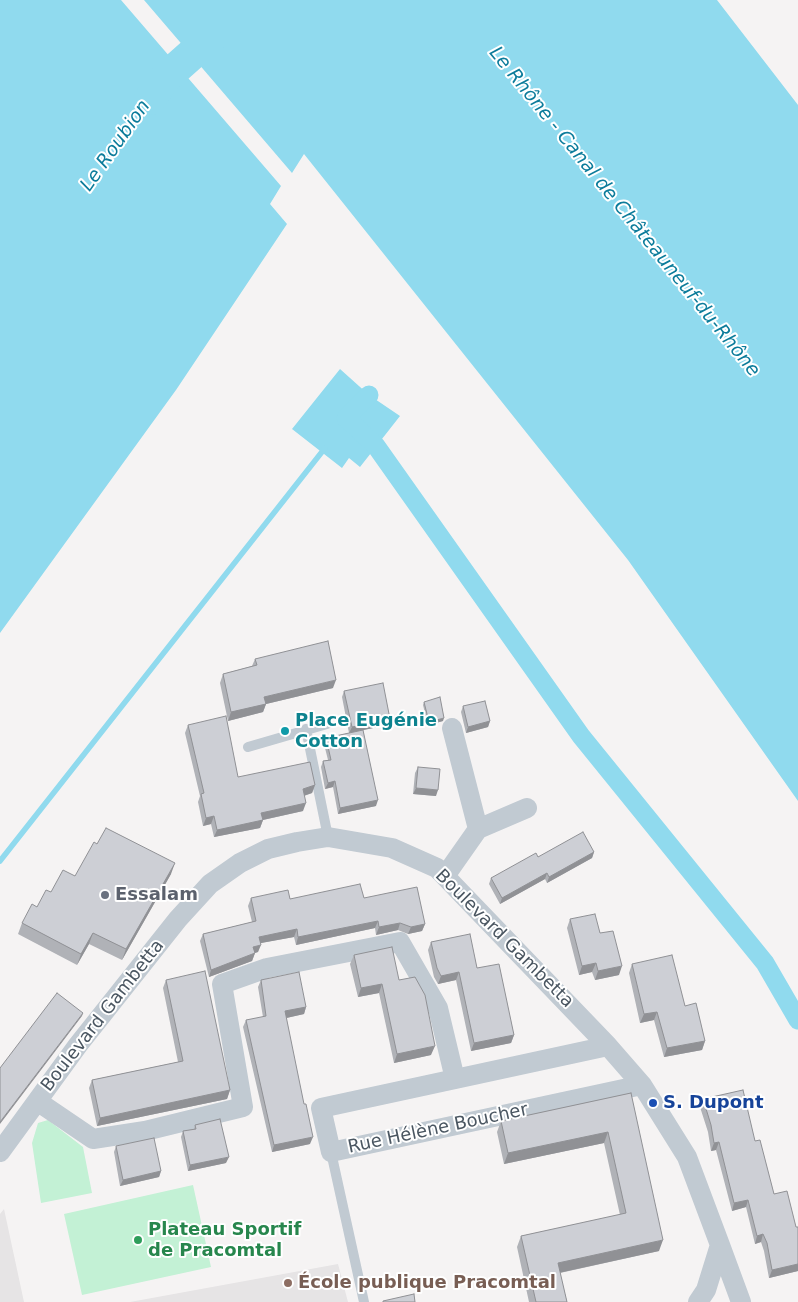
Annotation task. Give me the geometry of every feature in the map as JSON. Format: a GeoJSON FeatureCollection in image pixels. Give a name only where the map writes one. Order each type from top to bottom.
{"type":"FeatureCollection","features":[{"type":"Feature","properties":{"kind":"street"},"geometry":{"type":"LineString","coordinates":[[452,728],[478,829]]}},
{"type":"Feature","properties":{"kind":"street"},"geometry":{"type":"LineString","coordinates":[[445,876],[478,829],[526,808]]}},
{"type":"Feature","properties":{"kind":"street","name":"Boulevard Gambetta"},"geometry":{"type":"LineString","coordinates":[[0,1152],[99,1018],[178,919],[210,884],[240,863],[268,849],[328,837],[392,848],[437,868],[642,1084],[686,1157],[741,1302]]}},
{"type":"Feature","properties":{"kind":"street"},"geometry":{"type":"LineString","coordinates":[[37,1101],[93,1140],[145,1131],[243,1107],[222,984],[267,968],[400,942],[438,1008],[456,1079]]}},
{"type":"Feature","properties":{"kind":"street","name":"Rue Hélène Boucher"},"geometry":{"type":"LineString","coordinates":[[608,1046],[321,1108],[331,1152],[642,1084]]}},
{"type":"Feature","properties":{"kind":"street"},"geometry":{"type":"LineString","coordinates":[[698,1302],[706,1290],[720,1245]]}},
{"type":"Feature","properties":{"kind":"lane"},"geometry":{"type":"LineString","coordinates":[[248,747],[327,724]]}},
{"type":"Feature","properties":{"kind":"lane"},"geometry":{"type":"LineString","coordinates":[[306,729],[328,837]]}},
{"type":"Feature","properties":{"kind":"lane"},"geometry":{"type":"LineString","coordinates":[[331,1152],[364,1302]]}},
{"type":"Feature","properties":{"kind":"shaded area"},"geometry":{"type":"Polygon","coordinates":[[[4,1209],[24,1302],[0,1302],[0,1214],[4,1209]]]}},
{"type":"Feature","properties":{"kind":"shaded area","name":"École publique Pracomtal"},"geometry":{"type":"Polygon","coordinates":[[[338,1264],[348,1302],[130,1302],[338,1264]]]}},
{"type":"Feature","properties":{"kind":"green space"},"geometry":{"type":"Polygon","coordinates":[[[48,1120],[83,1147],[92,1193],[41,1203],[32,1143],[38,1123],[48,1120]]]}},
{"type":"Feature","properties":{"kind":"green space","name":"Plateau Sportif de Pracomtal"},"geometry":{"type":"Polygon","coordinates":[[[193,1185],[211,1267],[82,1295],[64,1214],[193,1185]]]}},
{"type":"Feature","properties":{"kind":"water"},"geometry":{"type":"Polygon","coordinates":[[[0,0],[121,0],[281,186],[270,204],[287,224],[176,390],[0,633],[0,0]]]}},
{"type":"Feature","properties":{"kind":"water","name":"Le Rhône - Canal de Châteauneuf-du-Rhône"},"geometry":{"type":"Polygon","coordinates":[[[144,0],[717,0],[798,105],[798,801],[628,560],[304,154],[292,173],[144,0]]]}},
{"type":"Feature","properties":{"kind":"water"},"geometry":{"type":"Polygon","coordinates":[[[340,369],[369,395],[400,416],[360,467],[349,458],[342,468],[292,429],[340,369]]]}},
{"type":"Feature","properties":{"kind":"building"},"geometry":{"type":"Polygon","coordinates":[[[328,641],[336,680],[264,697],[266,704],[231,712],[223,674],[257,665],[255,659],[328,641]]]}},
{"type":"Feature","properties":{"kind":"building"},"geometry":{"type":"Polygon","coordinates":[[[383,683],[390,719],[352,727],[344,691],[383,683]]]}},
{"type":"Feature","properties":{"kind":"building"},"geometry":{"type":"Polygon","coordinates":[[[440,697],[444,718],[429,722],[424,702],[440,697]]]}},
{"type":"Feature","properties":{"kind":"building"},"geometry":{"type":"Polygon","coordinates":[[[485,701],[490,721],[468,727],[463,706],[485,701]]]}},
{"type":"Feature","properties":{"kind":"building"},"geometry":{"type":"Polygon","coordinates":[[[226,716],[238,777],[310,762],[315,785],[303,789],[306,803],[261,813],[263,820],[217,830],[214,816],[206,818],[201,794],[204,793],[188,725],[226,716]]]}},
{"type":"Feature","properties":{"kind":"building"},"geometry":{"type":"Polygon","coordinates":[[[363,730],[378,800],[340,808],[335,781],[328,783],[323,761],[331,760],[326,738],[363,730]]]}},
{"type":"Feature","properties":{"kind":"building"},"geometry":{"type":"Polygon","coordinates":[[[418,767],[440,769],[438,790],[416,788],[418,767]]]}},
{"type":"Feature","properties":{"kind":"building","name":"Essalam"},"geometry":{"type":"Polygon","coordinates":[[[106,828],[175,863],[126,949],[93,933],[81,954],[22,923],[32,904],[37,907],[46,890],[51,892],[63,870],[75,876],[94,842],[97,844],[106,828]]]}},
{"type":"Feature","properties":{"kind":"building"},"geometry":{"type":"Polygon","coordinates":[[[583,832],[594,852],[549,877],[547,873],[502,898],[491,878],[536,853],[538,857],[583,832]]]}},
{"type":"Feature","properties":{"kind":"building"},"geometry":{"type":"Polygon","coordinates":[[[360,884],[364,898],[417,887],[425,924],[411,927],[400,923],[379,927],[378,921],[298,937],[297,929],[259,937],[261,945],[253,947],[255,953],[211,970],[203,934],[256,921],[251,898],[288,890],[290,899],[360,884]]]}},
{"type":"Feature","properties":{"kind":"building"},"geometry":{"type":"Polygon","coordinates":[[[595,914],[600,933],[613,931],[622,966],[598,971],[596,963],[582,966],[570,919],[595,914]]]}},
{"type":"Feature","properties":{"kind":"building"},"geometry":{"type":"Polygon","coordinates":[[[470,934],[477,968],[499,964],[514,1035],[474,1043],[459,972],[441,976],[437,968],[431,942],[470,934]]]}},
{"type":"Feature","properties":{"kind":"building"},"geometry":{"type":"Polygon","coordinates":[[[392,947],[399,980],[415,977],[425,995],[435,1046],[397,1054],[382,984],[361,988],[354,955],[392,947]]]}},
{"type":"Feature","properties":{"kind":"building"},"geometry":{"type":"Polygon","coordinates":[[[672,955],[685,1006],[696,1003],[705,1041],[667,1048],[657,1012],[644,1014],[632,964],[672,955]]]}},
{"type":"Feature","properties":{"kind":"building"},"geometry":{"type":"Polygon","coordinates":[[[205,971],[230,1090],[100,1118],[92,1080],[183,1061],[166,980],[205,971]]]}},
{"type":"Feature","properties":{"kind":"building"},"geometry":{"type":"Polygon","coordinates":[[[299,972],[306,1007],[285,1011],[304,1104],[306,1104],[313,1137],[274,1145],[246,1020],[266,1016],[261,980],[299,972]]]}},
{"type":"Feature","properties":{"kind":"building"},"geometry":{"type":"Polygon","coordinates":[[[57,993],[83,1013],[0,1122],[0,1068],[57,993]]]}},
{"type":"Feature","properties":{"kind":"building"},"geometry":{"type":"Polygon","coordinates":[[[743,1090],[755,1141],[760,1140],[774,1194],[787,1191],[796,1227],[798,1227],[798,1264],[772,1270],[767,1243],[763,1234],[757,1236],[748,1200],[734,1203],[719,1142],[714,1143],[703,1099],[743,1090]]]}},
{"type":"Feature","properties":{"kind":"building"},"geometry":{"type":"Polygon","coordinates":[[[631,1093],[663,1240],[558,1263],[567,1302],[536,1302],[521,1236],[626,1213],[608,1132],[508,1153],[501,1121],[631,1093]]]}},
{"type":"Feature","properties":{"kind":"building"},"geometry":{"type":"Polygon","coordinates":[[[220,1119],[229,1157],[190,1165],[183,1131],[196,1129],[195,1125],[220,1119]]]}},
{"type":"Feature","properties":{"kind":"building"},"geometry":{"type":"Polygon","coordinates":[[[154,1138],[161,1171],[123,1180],[116,1146],[154,1138]]]}},
{"type":"Feature","properties":{"kind":"building"},"geometry":{"type":"Polygon","coordinates":[[[414,1294],[415,1302],[383,1302],[383,1301],[414,1294]]]}},
{"type":"Feature","properties":{"kind":"waterway","name":"Le Roubion"},"geometry":{"type":"LineString","coordinates":[[150,99],[165,78],[253,0]]}},
{"type":"Feature","properties":{"kind":"waterway"},"geometry":{"type":"LineString","coordinates":[[369,395],[346,418],[376,446],[581,736],[765,963],[798,1020]]}},
{"type":"Feature","properties":{"kind":"waterway"},"geometry":{"type":"LineString","coordinates":[[0,861],[325,448]]}},
{"type":"Feature","properties":{"kind":"place","name":"Place Eugénie Cotton"},"geometry":{"type":"Point","coordinates":[285,731]}},
{"type":"Feature","properties":{"kind":"place","name":"Essalam"},"geometry":{"type":"Point","coordinates":[105,895]}},
{"type":"Feature","properties":{"kind":"place","name":"S. Dupont"},"geometry":{"type":"Point","coordinates":[653,1103]}},
{"type":"Feature","properties":{"kind":"place","name":"Plateau Sportif de Pracomtal"},"geometry":{"type":"Point","coordinates":[138,1240]}},
{"type":"Feature","properties":{"kind":"place","name":"École publique Pracomtal"},"geometry":{"type":"Point","coordinates":[288,1283]}}]}
